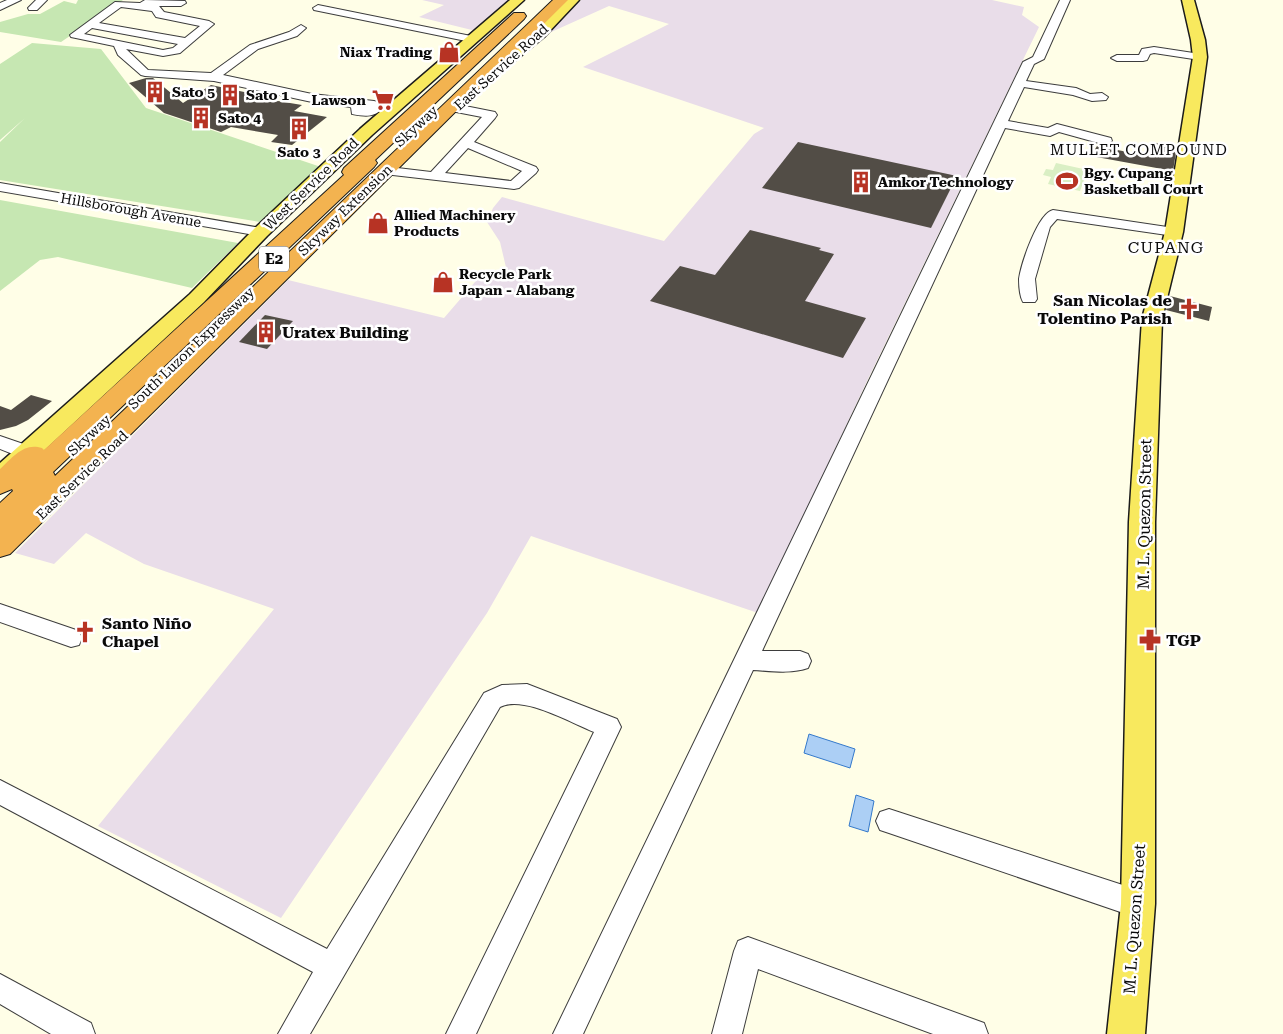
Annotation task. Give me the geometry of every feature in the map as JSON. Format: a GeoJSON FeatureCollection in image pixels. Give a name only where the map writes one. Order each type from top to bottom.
{"type":"FeatureCollection","features":[{"type":"Feature","properties":{"kind":"highway","name":"Skyway Extension"},"geometry":{"type":"LineString","coordinates":[[0,484],[276,232],[362,150],[497,28],[535,0]]}},
{"type":"Feature","properties":{"kind":"highway","name":"South Luzon Expressway"},"geometry":{"type":"LineString","coordinates":[[0,498],[535,0]]}},
{"type":"Feature","properties":{"kind":"highway","name":"Skyway"},"geometry":{"type":"LineString","coordinates":[[0,507],[543,0]]}},
{"type":"Feature","properties":{"kind":"highway","name":"Skyway"},"geometry":{"type":"LineString","coordinates":[[0,519],[548,0]]}},
{"type":"Feature","properties":{"kind":"highway","name":"South Luzon Expressway"},"geometry":{"type":"LineString","coordinates":[[0,530],[556,0]]}},
{"type":"Feature","properties":{"kind":"highway","name":"Skyway Extension"},"geometry":{"type":"LineString","coordinates":[[0,546],[561,0]]}},
{"type":"Feature","properties":{"kind":"main road","name":"West Service Road"},"geometry":{"type":"LineString","coordinates":[[11,463],[198,298],[382,111],[518,0]]}},
{"type":"Feature","properties":{"kind":"main road","name":"East Service Road"},"geometry":{"type":"LineString","coordinates":[[0,555],[485,78],[540,33],[573,0]]}},
{"type":"Feature","properties":{"kind":"main road","name":"M. L. Quezon Street"},"geometry":{"type":"LineString","coordinates":[[1126,1034],[1138,904],[1142,522],[1152,319],[1174,232],[1200,57],[1198,40],[1188,0]]}},
{"type":"Feature","properties":{"kind":"street"},"geometry":{"type":"LineString","coordinates":[[0,7],[16,0]]}},
{"type":"Feature","properties":{"kind":"street"},"geometry":{"type":"LineString","coordinates":[[33,8],[42,0]]}},
{"type":"Feature","properties":{"kind":"street"},"geometry":{"type":"LineString","coordinates":[[568,1034],[1029,62],[1038,59],[1060,0]]}},
{"type":"Feature","properties":{"kind":"street"},"geometry":{"type":"LineString","coordinates":[[158,5],[160,15],[209,24],[176,51],[163,53],[121,48],[76,35],[119,4],[158,5],[181,3]]}},
{"type":"Feature","properties":{"kind":"street"},"geometry":{"type":"LineString","coordinates":[[318,8],[471,39]]}},
{"type":"Feature","properties":{"kind":"street"},"geometry":{"type":"LineString","coordinates":[[105,14],[121,16]]}},
{"type":"Feature","properties":{"kind":"street"},"geometry":{"type":"LineString","coordinates":[[146,19],[201,30]]}},
{"type":"Feature","properties":{"kind":"street"},"geometry":{"type":"LineString","coordinates":[[91,24],[187,42]]}},
{"type":"Feature","properties":{"kind":"street"},"geometry":{"type":"LineString","coordinates":[[214,77],[254,47],[293,34],[301,28]]}},
{"type":"Feature","properties":{"kind":"street"},"geometry":{"type":"LineString","coordinates":[[121,48],[145,73],[214,77],[356,108],[364,114],[382,111]]}},
{"type":"Feature","properties":{"kind":"street"},"geometry":{"type":"LineString","coordinates":[[1117,58],[1139,59],[1143,58],[1146,51],[1154,50],[1200,57]]}},
{"type":"Feature","properties":{"kind":"street"},"geometry":{"type":"LineString","coordinates":[[1019,83],[1069,91],[1092,98],[1102,97]]}},
{"type":"Feature","properties":{"kind":"street"},"geometry":{"type":"LineString","coordinates":[[434,177],[491,115],[455,108]]}},
{"type":"Feature","properties":{"kind":"street"},"geometry":{"type":"LineString","coordinates":[[1001,124],[1050,132],[1056,128],[1106,141]]}},
{"type":"Feature","properties":{"kind":"street"},"geometry":{"type":"LineString","coordinates":[[389,171],[514,185],[531,170],[466,143]]}},
{"type":"Feature","properties":{"kind":"street","name":"Hillsborough Avenue"},"geometry":{"type":"LineString","coordinates":[[0,187],[261,232]]}},
{"type":"Feature","properties":{"kind":"street"},"geometry":{"type":"LineString","coordinates":[[1029,299],[1027,279],[1043,227],[1053,214],[1174,232]]}},
{"type":"Feature","properties":{"kind":"street"},"geometry":{"type":"LineString","coordinates":[[0,442],[11,463]]}},
{"type":"Feature","properties":{"kind":"street"},"geometry":{"type":"LineString","coordinates":[[0,613],[71,638]]}},
{"type":"Feature","properties":{"kind":"street"},"geometry":{"type":"LineString","coordinates":[[746,660],[800,661]]}},
{"type":"Feature","properties":{"kind":"street"},"geometry":{"type":"LineString","coordinates":[[293,1034],[492,700],[502,695],[527,694],[609,727],[462,1034]]}},
{"type":"Feature","properties":{"kind":"street"},"geometry":{"type":"LineString","coordinates":[[0,792],[332,966]]}},
{"type":"Feature","properties":{"kind":"street"},"geometry":{"type":"LineString","coordinates":[[889,821],[1138,904]]}},
{"type":"Feature","properties":{"kind":"street"},"geometry":{"type":"LineString","coordinates":[[727,1034],[748,950],[972,1034]]}},
{"type":"Feature","properties":{"kind":"street"},"geometry":{"type":"LineString","coordinates":[[0,988],[80,1034]]}},
{"type":"Feature","properties":{"kind":"shaded area"},"geometry":{"type":"Polygon","coordinates":[[[422,0],[514,0],[476,31],[419,17],[444,5],[422,0]]]}},
{"type":"Feature","properties":{"kind":"shaded area"},"geometry":{"type":"Polygon","coordinates":[[[581,0],[992,0],[1024,7],[1022,15],[1039,27],[869,377],[758,613],[531,536],[487,613],[281,918],[98,826],[274,609],[144,564],[86,533],[54,564],[15,553],[288,280],[444,318],[481,275],[509,280],[500,242],[487,222],[493,208],[502,197],[664,241],[754,134],[764,128],[583,67],[669,24],[609,6],[549,33],[581,0]]]}},
{"type":"Feature","properties":{"kind":"green space"},"geometry":{"type":"Polygon","coordinates":[[[78,0],[123,0],[61,42],[0,32],[0,22],[28,14],[40,14],[64,1],[76,4],[78,0]]]}},
{"type":"Feature","properties":{"kind":"green space"},"geometry":{"type":"Polygon","coordinates":[[[32,43],[101,49],[146,108],[321,167],[260,222],[0,180],[0,142],[25,118],[0,140],[0,64],[32,43]]]}},
{"type":"Feature","properties":{"kind":"green space","name":"Bgy. Cupang Basketball Court"},"geometry":{"type":"Polygon","coordinates":[[[1056,163],[1088,170],[1080,191],[1048,184],[1051,177],[1043,175],[1046,169],[1053,170],[1056,163]]]}},
{"type":"Feature","properties":{"kind":"green space"},"geometry":{"type":"Polygon","coordinates":[[[0,200],[238,243],[192,288],[58,257],[40,260],[0,291],[0,200]]]}},
{"type":"Feature","properties":{"kind":"water"},"geometry":{"type":"Polygon","coordinates":[[[809,734],[855,749],[850,768],[804,753],[809,734]]]}},
{"type":"Feature","properties":{"kind":"water"},"geometry":{"type":"Polygon","coordinates":[[[856,795],[874,801],[868,832],[849,826],[856,795]]]}},
{"type":"Feature","properties":{"kind":"building"},"geometry":{"type":"Polygon","coordinates":[[[153,78],[183,103],[211,85],[263,96],[260,98],[302,105],[294,111],[327,117],[292,145],[271,142],[278,135],[231,127],[221,132],[164,113],[129,83],[153,78]]]}},
{"type":"Feature","properties":{"kind":"building","name":"Amkor Technology"},"geometry":{"type":"Polygon","coordinates":[[[798,142],[957,176],[931,228],[762,188],[798,142]]]}},
{"type":"Feature","properties":{"kind":"building"},"geometry":{"type":"Polygon","coordinates":[[[1150,142],[1177,146],[1173,171],[1091,156],[1097,146],[1148,156],[1150,142]]]}},
{"type":"Feature","properties":{"kind":"building"},"geometry":{"type":"Polygon","coordinates":[[[750,230],[821,248],[819,250],[834,254],[805,301],[866,318],[843,358],[650,301],[680,266],[715,275],[750,230]]]}},
{"type":"Feature","properties":{"kind":"building","name":"San Nicolas de Tolentino Parish"},"geometry":{"type":"Polygon","coordinates":[[[1170,296],[1212,307],[1209,321],[1166,310],[1170,296]]]}},
{"type":"Feature","properties":{"kind":"building","name":"Uratex Building"},"geometry":{"type":"Polygon","coordinates":[[[265,315],[293,321],[267,349],[239,342],[265,315]]]}},
{"type":"Feature","properties":{"kind":"building"},"geometry":{"type":"Polygon","coordinates":[[[31,395],[52,401],[28,420],[16,426],[0,430],[0,406],[11,410],[31,395]]]}},
{"type":"Feature","properties":{"kind":"place","name":"Niax Trading"},"geometry":{"type":"Point","coordinates":[449,52]}},
{"type":"Feature","properties":{"kind":"place","name":"Sato 5"},"geometry":{"type":"Point","coordinates":[155,92]}},
{"type":"Feature","properties":{"kind":"place","name":"Sato 1"},"geometry":{"type":"Point","coordinates":[230,95]}},
{"type":"Feature","properties":{"kind":"place","name":"Lawson"},"geometry":{"type":"Point","coordinates":[383,100]}},
{"type":"Feature","properties":{"kind":"place","name":"Sato 4"},"geometry":{"type":"Point","coordinates":[201,118]}},
{"type":"Feature","properties":{"kind":"place","name":"Sato 3"},"geometry":{"type":"Point","coordinates":[299,129]}},
{"type":"Feature","properties":{"kind":"place","name":"Bgy. Cupang Basketball Court"},"geometry":{"type":"Point","coordinates":[1067,181]}},
{"type":"Feature","properties":{"kind":"place","name":"Amkor Technology"},"geometry":{"type":"Point","coordinates":[861,182]}},
{"type":"Feature","properties":{"kind":"place","name":"Allied Machinery Products"},"geometry":{"type":"Point","coordinates":[378,223]}},
{"type":"Feature","properties":{"kind":"place","name":"Recycle Park Japan - Alabang"},"geometry":{"type":"Point","coordinates":[443,282]}},
{"type":"Feature","properties":{"kind":"place","name":"San Nicolas de Tolentino Parish"},"geometry":{"type":"Point","coordinates":[1189,309]}},
{"type":"Feature","properties":{"kind":"place","name":"Uratex Building"},"geometry":{"type":"Point","coordinates":[266,332]}},
{"type":"Feature","properties":{"kind":"place","name":"Santo Niño Chapel"},"geometry":{"type":"Point","coordinates":[85,632]}},
{"type":"Feature","properties":{"kind":"place","name":"TGP"},"geometry":{"type":"Point","coordinates":[1150,640]}},
{"type":"Feature","properties":{"kind":"district","name":"MULLET COMPOUND"},"geometry":{"type":"Point","coordinates":[1139,150]}},
{"type":"Feature","properties":{"kind":"district","name":"CUPANG"},"geometry":{"type":"Point","coordinates":[1166,247]}}]}
